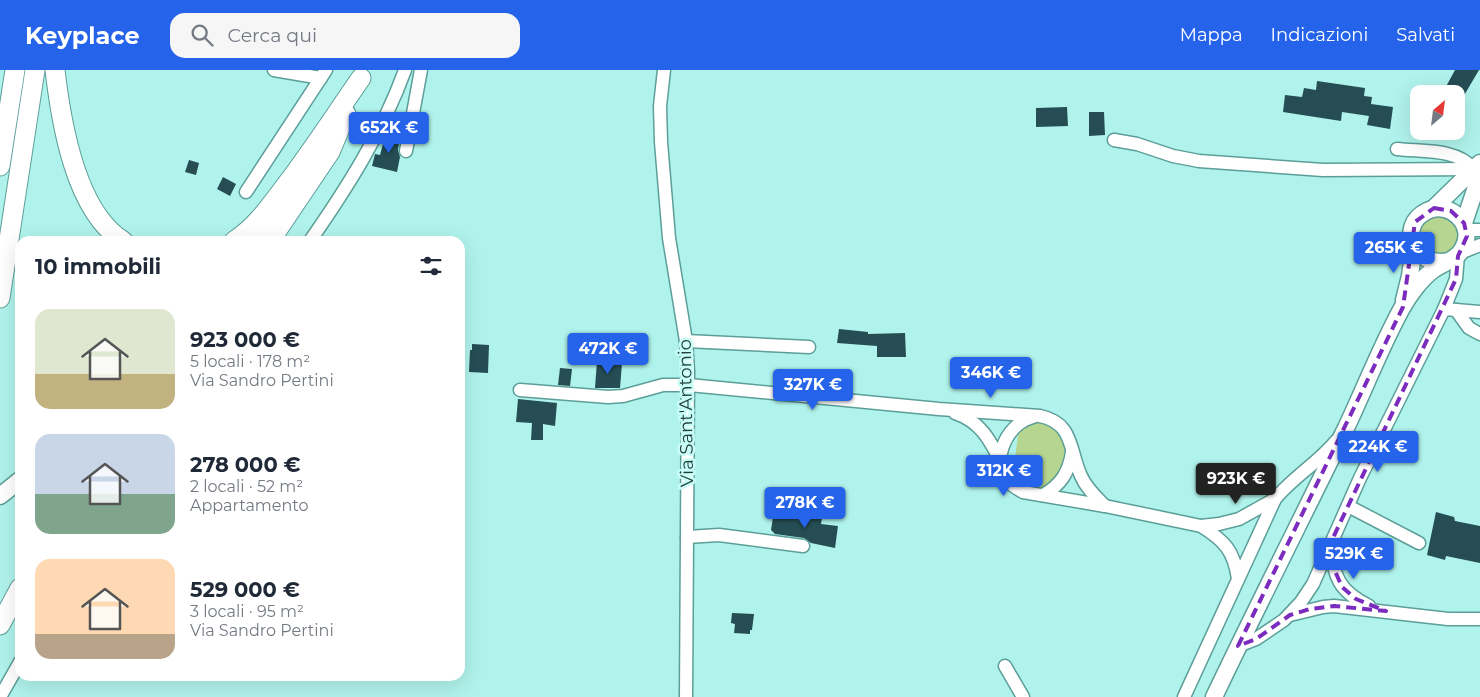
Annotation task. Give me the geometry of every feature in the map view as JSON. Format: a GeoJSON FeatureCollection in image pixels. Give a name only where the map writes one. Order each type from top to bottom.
{"type":"FeatureCollection","features":[{"type":"Feature","properties":{"kind":"highway"},"geometry":{"type":"LineString","coordinates":[[0,166],[15,70]]}},
{"type":"Feature","properties":{"kind":"highway"},"geometry":{"type":"LineString","coordinates":[[0,298],[35,70]]}},
{"type":"Feature","properties":{"kind":"highway"},"geometry":{"type":"LineString","coordinates":[[55,70],[64,128],[78,178],[99,219],[116,236]]}},
{"type":"Feature","properties":{"kind":"highway"},"geometry":{"type":"LineString","coordinates":[[241,236],[251,228],[268,209],[293,176],[363,74]]}},
{"type":"Feature","properties":{"kind":"highway"},"geometry":{"type":"LineString","coordinates":[[273,236],[330,152],[363,74]]}},
{"type":"Feature","properties":{"kind":"highway"},"geometry":{"type":"LineString","coordinates":[[0,146],[6,122]]}},
{"type":"Feature","properties":{"kind":"highway"},"geometry":{"type":"LineString","coordinates":[[0,625],[15,597]]}},
{"type":"Feature","properties":{"kind":"main road"},"geometry":{"type":"LineString","coordinates":[[260,236],[326,141],[363,74]]}},
{"type":"Feature","properties":{"kind":"main road"},"geometry":{"type":"LineString","coordinates":[[1456,256],[1435,262],[1428,260],[1417,252],[1412,238],[1415,222],[1420,216],[1434,208],[1478,169]]}},
{"type":"Feature","properties":{"kind":"main road"},"geometry":{"type":"LineString","coordinates":[[1214,697],[1403,307],[1422,281],[1434,270],[1456,256],[1466,241],[1470,228],[1478,169]]}},
{"type":"Feature","properties":{"kind":"main road"},"geometry":{"type":"LineString","coordinates":[[1434,208],[1451,211],[1470,228]]}},
{"type":"Feature","properties":{"kind":"main road"},"geometry":{"type":"LineString","coordinates":[[1403,307],[1414,245]]}},
{"type":"Feature","properties":{"kind":"main road"},"geometry":{"type":"LineString","coordinates":[[0,496],[15,485]]}},
{"type":"Feature","properties":{"kind":"street"},"geometry":{"type":"LineString","coordinates":[[246,192],[323,74],[274,70]]}},
{"type":"Feature","properties":{"kind":"street"},"geometry":{"type":"LineString","coordinates":[[313,236],[335,205],[374,138],[405,70]]}},
{"type":"Feature","properties":{"kind":"street"},"geometry":{"type":"LineString","coordinates":[[406,152],[422,70]]}},
{"type":"Feature","properties":{"kind":"street","name":"Via Sant'Antonio"},"geometry":{"type":"LineString","coordinates":[[664,70],[660,116],[661,142],[670,245],[686,342],[689,385],[686,697]]}},
{"type":"Feature","properties":{"kind":"street"},"geometry":{"type":"LineString","coordinates":[[1114,140],[1137,144],[1173,156],[1199,161],[1323,170],[1478,169]]}},
{"type":"Feature","properties":{"kind":"street"},"geometry":{"type":"LineString","coordinates":[[1397,150],[1450,154],[1463,159],[1478,169]]}},
{"type":"Feature","properties":{"kind":"street"},"geometry":{"type":"LineString","coordinates":[[1238,646],[1262,635],[1290,614],[1313,584],[1348,506],[1450,310],[1456,279],[1456,256],[1480,245]]}},
{"type":"Feature","properties":{"kind":"street"},"geometry":{"type":"LineString","coordinates":[[1450,310],[1480,312]]}},
{"type":"Feature","properties":{"kind":"street"},"geometry":{"type":"LineString","coordinates":[[1450,310],[1469,328],[1480,334]]}},
{"type":"Feature","properties":{"kind":"street"},"geometry":{"type":"LineString","coordinates":[[686,342],[808,347]]}},
{"type":"Feature","properties":{"kind":"street"},"geometry":{"type":"LineString","coordinates":[[520,390],[623,396],[663,385],[689,385],[939,409],[1040,416],[1052,419],[1061,426],[1070,440],[1075,461],[1082,478],[1105,506]]}},
{"type":"Feature","properties":{"kind":"street"},"geometry":{"type":"LineString","coordinates":[[939,409],[963,416],[981,428],[1001,462],[1005,478],[1023,492],[1105,506],[1201,526],[1233,521],[1275,499]]}},
{"type":"Feature","properties":{"kind":"street"},"geometry":{"type":"LineString","coordinates":[[1001,462],[1005,444],[1014,426],[1027,418],[1040,416]]}},
{"type":"Feature","properties":{"kind":"street"},"geometry":{"type":"LineString","coordinates":[[1184,697],[1275,499],[1284,488],[1332,446],[1346,427]]}},
{"type":"Feature","properties":{"kind":"street"},"geometry":{"type":"LineString","coordinates":[[1043,495],[1055,488],[1064,477],[1070,466],[1072,449]]}},
{"type":"Feature","properties":{"kind":"street"},"geometry":{"type":"LineString","coordinates":[[1348,506],[1419,543]]}},
{"type":"Feature","properties":{"kind":"street"},"geometry":{"type":"LineString","coordinates":[[1201,526],[1222,541],[1231,552],[1236,563],[1238,579]]}},
{"type":"Feature","properties":{"kind":"street"},"geometry":{"type":"LineString","coordinates":[[688,537],[719,535],[803,546]]}},
{"type":"Feature","properties":{"kind":"street"},"geometry":{"type":"LineString","coordinates":[[1332,542],[1335,571],[1342,587],[1356,599],[1386,611]]}},
{"type":"Feature","properties":{"kind":"street"},"geometry":{"type":"LineString","coordinates":[[1290,614],[1329,606],[1355,607],[1448,619],[1480,619]]}},
{"type":"Feature","properties":{"kind":"street"},"geometry":{"type":"LineString","coordinates":[[1005,666],[1023,697]]}},
{"type":"Feature","properties":{"kind":"street"},"geometry":{"type":"LineString","coordinates":[[0,697],[15,671]]}},
{"type":"Feature","properties":{"kind":"highlighted area"},"geometry":{"type":"Polygon","coordinates":[[[1434,208],[1451,211],[1464,223],[1467,236],[1458,256],[1456,279],[1331,542],[1335,571],[1342,587],[1356,599],[1386,611],[1334,606],[1310,609],[1290,615],[1256,639],[1238,646],[1403,307],[1415,222],[1434,208]]]}},
{"type":"Feature","properties":{"kind":"green space"},"geometry":{"type":"Polygon","coordinates":[[[1439,216],[1452,222],[1458,235],[1452,248],[1439,254],[1426,248],[1420,235],[1426,222],[1439,216]]]}},
{"type":"Feature","properties":{"kind":"green space"},"geometry":{"type":"Polygon","coordinates":[[[1037,420],[1056,425],[1066,446],[1061,472],[1046,487],[1033,488],[1019,477],[1015,459],[1018,434],[1023,427],[1037,420]]]}},
{"type":"Feature","properties":{"kind":"building"},"geometry":{"type":"Polygon","coordinates":[[[1455,70],[1479,70],[1465,94],[1465,85],[1447,85],[1455,70]]]}},
{"type":"Feature","properties":{"kind":"building"},"geometry":{"type":"Polygon","coordinates":[[[1317,81],[1365,88],[1364,96],[1372,97],[1371,104],[1393,107],[1390,129],[1367,125],[1369,116],[1342,112],[1341,121],[1283,112],[1285,95],[1302,97],[1304,88],[1316,90],[1317,81]]]}},
{"type":"Feature","properties":{"kind":"building"},"geometry":{"type":"Polygon","coordinates":[[[1067,107],[1068,126],[1036,127],[1036,108],[1067,107]]]}},
{"type":"Feature","properties":{"kind":"building"},"geometry":{"type":"Polygon","coordinates":[[[1089,112],[1104,112],[1105,135],[1089,136],[1089,112]]]}},
{"type":"Feature","properties":{"kind":"building"},"geometry":{"type":"Polygon","coordinates":[[[386,133],[400,137],[398,150],[400,157],[397,172],[372,166],[375,154],[380,155],[386,133]]]}},
{"type":"Feature","properties":{"kind":"building"},"geometry":{"type":"Polygon","coordinates":[[[189,160],[199,163],[196,175],[185,172],[189,160]]]}},
{"type":"Feature","properties":{"kind":"building"},"geometry":{"type":"Polygon","coordinates":[[[223,177],[236,184],[230,196],[217,189],[223,177]]]}},
{"type":"Feature","properties":{"kind":"building"},"geometry":{"type":"Polygon","coordinates":[[[839,329],[868,332],[868,334],[905,333],[906,357],[877,357],[877,346],[837,343],[839,329]]]}},
{"type":"Feature","properties":{"kind":"building"},"geometry":{"type":"Polygon","coordinates":[[[472,344],[489,345],[488,373],[469,372],[472,344]]]}},
{"type":"Feature","properties":{"kind":"building"},"geometry":{"type":"Polygon","coordinates":[[[597,361],[622,363],[620,388],[595,388],[597,361]]]}},
{"type":"Feature","properties":{"kind":"building"},"geometry":{"type":"Polygon","coordinates":[[[560,368],[572,369],[570,386],[558,385],[560,368]]]}},
{"type":"Feature","properties":{"kind":"building"},"geometry":{"type":"Polygon","coordinates":[[[518,399],[557,403],[555,426],[543,424],[543,440],[531,440],[532,423],[516,422],[518,399]]]}},
{"type":"Feature","properties":{"kind":"building"},"geometry":{"type":"Polygon","coordinates":[[[774,511],[822,518],[821,524],[838,526],[835,548],[811,543],[804,538],[775,534],[771,530],[774,511]]]}},
{"type":"Feature","properties":{"kind":"building"},"geometry":{"type":"Polygon","coordinates":[[[1436,512],[1454,517],[1455,521],[1480,526],[1480,563],[1446,556],[1445,560],[1427,555],[1436,512]]]}},
{"type":"Feature","properties":{"kind":"building"},"geometry":{"type":"Polygon","coordinates":[[[732,613],[754,614],[750,634],[734,633],[735,624],[731,623],[732,613]]]}}]}
